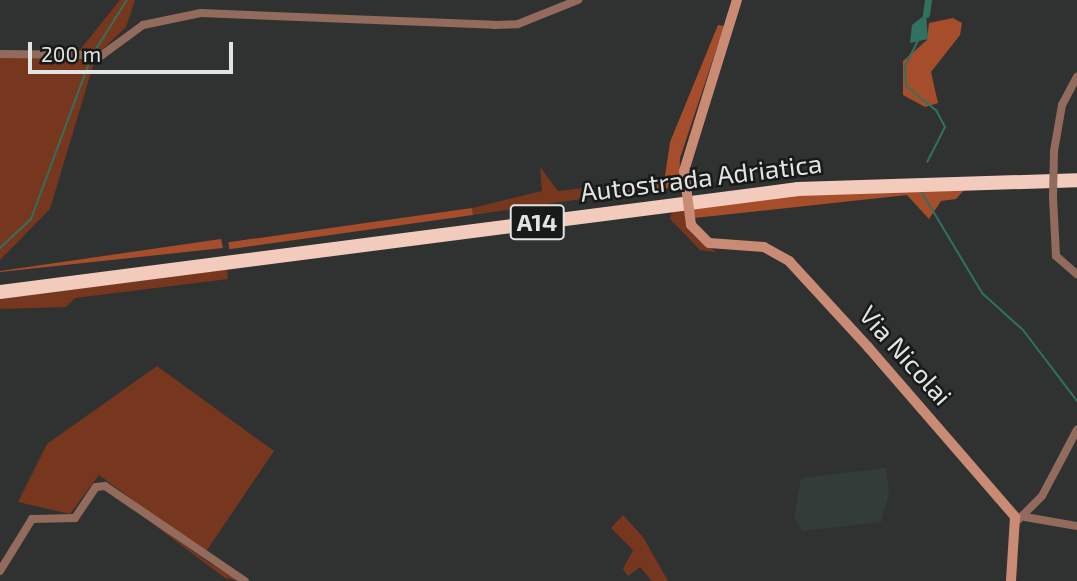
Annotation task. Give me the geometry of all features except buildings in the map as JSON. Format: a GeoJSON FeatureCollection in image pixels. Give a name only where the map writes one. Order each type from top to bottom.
{"type":"FeatureCollection","features":[{"type":"Feature","properties":{"kind":"highway","name":"Autostrada Adriatica"},"geometry":{"type":"LineString","coordinates":[[0,283],[793,180],[919,171],[1077,170]]}},
{"type":"Feature","properties":{"kind":"highway","name":"Autostrada Adriatica"},"geometry":{"type":"LineString","coordinates":[[0,292],[797,189],[1077,180]]}},
{"type":"Feature","properties":{"kind":"street"},"geometry":{"type":"LineString","coordinates":[[0,54],[102,55],[143,25],[201,13],[494,25],[518,24],[578,0]]}},
{"type":"Feature","properties":{"kind":"street","name":"Via Nicolai"},"geometry":{"type":"LineString","coordinates":[[737,0],[684,171],[691,225],[709,243],[764,247],[789,261],[1021,519]]}},
{"type":"Feature","properties":{"kind":"street"},"geometry":{"type":"LineString","coordinates":[[1077,77],[1062,105],[1054,151],[1053,198],[1056,256],[1077,274]]}},
{"type":"Feature","properties":{"kind":"street"},"geometry":{"type":"LineString","coordinates":[[1011,581],[1021,519],[1077,430]]}},
{"type":"Feature","properties":{"kind":"street"},"geometry":{"type":"LineString","coordinates":[[0,571],[32,519],[75,518],[96,487],[105,486],[245,581]]}},
{"type":"Feature","properties":{"kind":"street"},"geometry":{"type":"LineString","coordinates":[[1021,519],[1077,526]]}},
{"type":"Feature","properties":{"kind":"shaded area"},"geometry":{"type":"Polygon","coordinates":[[[120,0],[135,0],[126,27],[103,49],[79,51],[120,0]]]}},
{"type":"Feature","properties":{"kind":"shaded area"},"geometry":{"type":"Polygon","coordinates":[[[926,14],[928,39],[910,43],[912,25],[926,14]]]}},
{"type":"Feature","properties":{"kind":"shaded area"},"geometry":{"type":"Polygon","coordinates":[[[953,18],[962,23],[960,35],[931,72],[938,103],[925,107],[903,95],[903,61],[927,40],[929,23],[953,18]]]}},
{"type":"Feature","properties":{"kind":"shaded area"},"geometry":{"type":"Polygon","coordinates":[[[718,25],[724,26],[680,158],[679,187],[602,196],[664,183],[670,142],[718,25]]]}},
{"type":"Feature","properties":{"kind":"shaded area"},"geometry":{"type":"Polygon","coordinates":[[[0,55],[95,59],[50,209],[0,260],[0,55]]]}},
{"type":"Feature","properties":{"kind":"shaded area"},"geometry":{"type":"Polygon","coordinates":[[[540,167],[558,191],[593,187],[602,196],[473,215],[472,208],[542,191],[540,167]]]}},
{"type":"Feature","properties":{"kind":"shaded area"},"geometry":{"type":"Polygon","coordinates":[[[964,190],[956,199],[941,201],[929,219],[907,195],[694,218],[693,209],[811,194],[964,190]]]}},
{"type":"Feature","properties":{"kind":"shaded area"},"geometry":{"type":"Polygon","coordinates":[[[472,208],[473,215],[229,249],[228,242],[472,208]]]}},
{"type":"Feature","properties":{"kind":"shaded area"},"geometry":{"type":"Polygon","coordinates":[[[684,210],[692,234],[716,252],[700,250],[670,219],[672,211],[684,210]]]}},
{"type":"Feature","properties":{"kind":"shaded area"},"geometry":{"type":"Polygon","coordinates":[[[221,239],[223,248],[0,272],[0,271],[221,239]]]}},
{"type":"Feature","properties":{"kind":"shaded area"},"geometry":{"type":"Polygon","coordinates":[[[227,269],[228,279],[75,298],[66,307],[0,309],[0,299],[227,269]]]}},
{"type":"Feature","properties":{"kind":"shaded area"},"geometry":{"type":"Polygon","coordinates":[[[157,366],[274,451],[205,553],[99,475],[70,514],[18,502],[47,444],[157,366]]]}},
{"type":"Feature","properties":{"kind":"shaded area"},"geometry":{"type":"Polygon","coordinates":[[[886,468],[889,493],[881,522],[802,531],[794,517],[801,478],[886,468]]]}},
{"type":"Feature","properties":{"kind":"shaded area"},"geometry":{"type":"Polygon","coordinates":[[[125,503],[208,562],[240,581],[225,578],[125,503]]]}},
{"type":"Feature","properties":{"kind":"shaded area"},"geometry":{"type":"Polygon","coordinates":[[[623,515],[643,537],[668,581],[652,581],[640,567],[628,576],[623,569],[633,550],[611,528],[623,515]]]}},
{"type":"Feature","properties":{"kind":"waterway"},"geometry":{"type":"LineString","coordinates":[[96,49],[127,0]]}},
{"type":"Feature","properties":{"kind":"waterway"},"geometry":{"type":"LineString","coordinates":[[926,14],[928,0]]}},
{"type":"Feature","properties":{"kind":"waterway"},"geometry":{"type":"LineString","coordinates":[[919,39],[905,65],[906,86],[936,110],[945,127],[927,162]]}},
{"type":"Feature","properties":{"kind":"waterway"},"geometry":{"type":"LineString","coordinates":[[0,248],[31,219],[90,60]]}},
{"type":"Feature","properties":{"kind":"waterway"},"geometry":{"type":"LineString","coordinates":[[921,191],[982,293],[1023,330],[1077,401]]}}]}
